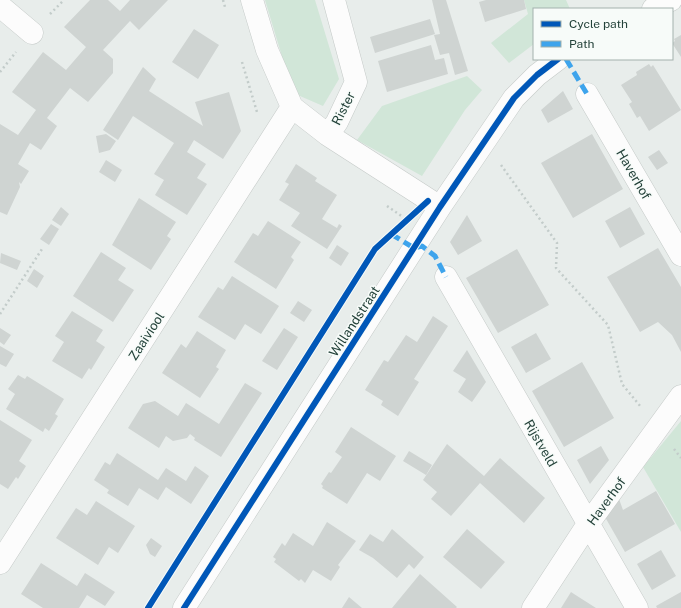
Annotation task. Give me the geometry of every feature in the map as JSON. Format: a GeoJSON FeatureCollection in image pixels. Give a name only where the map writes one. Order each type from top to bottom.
{"type":"FeatureCollection","features":[{"type":"Feature","properties":{"kind":"street"},"geometry":{"type":"LineString","coordinates":[[252,0],[267,50],[292,107],[328,135]]}},
{"type":"Feature","properties":{"kind":"street","name":"Rister"},"geometry":{"type":"LineString","coordinates":[[334,0],[356,82],[337,122],[328,135],[434,204]]}},
{"type":"Feature","properties":{"kind":"street"},"geometry":{"type":"LineString","coordinates":[[655,8],[670,0]]}},
{"type":"Feature","properties":{"kind":"street"},"geometry":{"type":"LineString","coordinates":[[6,9],[32,33]]}},
{"type":"Feature","properties":{"kind":"street","name":"Willandstraat"},"geometry":{"type":"LineString","coordinates":[[184,608],[434,204],[514,98],[537,75],[557,60]]}},
{"type":"Feature","properties":{"kind":"street","name":"Haverhof"},"geometry":{"type":"LineString","coordinates":[[587,94],[681,254]]}},
{"type":"Feature","properties":{"kind":"street","name":"Zaaiviool"},"geometry":{"type":"LineString","coordinates":[[0,563],[292,107]]}},
{"type":"Feature","properties":{"kind":"street","name":"Rijstveld"},"geometry":{"type":"LineString","coordinates":[[446,277],[637,608]]}},
{"type":"Feature","properties":{"kind":"street","name":"Haverhof"},"geometry":{"type":"LineString","coordinates":[[534,608],[588,524],[681,396]]}},
{"type":"Feature","properties":{"kind":"path"},"geometry":{"type":"LineString","coordinates":[[497,160],[557,243],[556,268],[608,325],[622,384],[644,411]]}},
{"type":"Feature","properties":{"kind":"path"},"geometry":{"type":"LineString","coordinates":[[402,225],[434,204]]}},
{"type":"Feature","properties":{"kind":"path"},"geometry":{"type":"LineString","coordinates":[[0,314],[42,249]]}},
{"type":"Feature","properties":{"kind":"green space"},"geometry":{"type":"Polygon","coordinates":[[[265,0],[315,0],[339,79],[323,106],[293,93],[265,0]]]}},
{"type":"Feature","properties":{"kind":"green space"},"geometry":{"type":"Polygon","coordinates":[[[524,0],[566,0],[570,8],[533,8],[533,45],[509,63],[491,43],[528,14],[524,0]]]}},
{"type":"Feature","properties":{"kind":"green space"},"geometry":{"type":"Polygon","coordinates":[[[467,76],[482,90],[465,110],[422,176],[357,140],[382,106],[467,76]]]}},
{"type":"Feature","properties":{"kind":"green space"},"geometry":{"type":"Polygon","coordinates":[[[681,421],[681,532],[643,467],[681,421]]]}},
{"type":"Feature","properties":{"kind":"building"},"geometry":{"type":"Polygon","coordinates":[[[90,0],[108,0],[120,11],[130,0],[168,0],[139,30],[130,21],[103,50],[113,59],[113,73],[88,102],[70,88],[47,118],[57,126],[41,150],[30,143],[18,164],[29,171],[21,184],[19,182],[20,187],[7,215],[0,212],[0,124],[18,135],[36,110],[12,92],[43,52],[66,70],[86,47],[64,27],[90,0]]]}},
{"type":"Feature","properties":{"kind":"building"},"geometry":{"type":"Polygon","coordinates":[[[432,0],[446,0],[468,71],[455,75],[449,53],[440,55],[434,35],[440,34],[432,0]]]}},
{"type":"Feature","properties":{"kind":"building"},"geometry":{"type":"Polygon","coordinates":[[[486,0],[524,0],[526,9],[485,22],[479,2],[486,0]]]}},
{"type":"Feature","properties":{"kind":"building"},"geometry":{"type":"Polygon","coordinates":[[[430,19],[435,34],[375,53],[370,37],[430,19]]]}},
{"type":"Feature","properties":{"kind":"building"},"geometry":{"type":"Polygon","coordinates":[[[194,29],[219,45],[198,79],[172,62],[194,29]]]}},
{"type":"Feature","properties":{"kind":"building"},"geometry":{"type":"Polygon","coordinates":[[[681,35],[681,57],[673,45],[675,41],[674,39],[681,35]]]}},
{"type":"Feature","properties":{"kind":"building"},"geometry":{"type":"Polygon","coordinates":[[[431,45],[435,60],[444,58],[448,74],[387,92],[378,61],[431,45]]]}},
{"type":"Feature","properties":{"kind":"building"},"geometry":{"type":"Polygon","coordinates":[[[649,64],[651,67],[653,65],[681,110],[649,131],[640,116],[637,118],[629,104],[632,102],[621,85],[637,75],[636,72],[649,64]]]}},
{"type":"Feature","properties":{"kind":"building"},"geometry":{"type":"Polygon","coordinates":[[[143,67],[156,79],[149,91],[203,126],[195,102],[229,92],[241,131],[223,159],[194,140],[187,152],[206,164],[197,178],[207,184],[187,215],[155,195],[164,180],[154,174],[174,143],[133,116],[118,140],[103,130],[143,67]]]}},
{"type":"Feature","properties":{"kind":"building"},"geometry":{"type":"Polygon","coordinates":[[[563,91],[573,109],[548,123],[541,110],[563,91]]]}},
{"type":"Feature","properties":{"kind":"building"},"geometry":{"type":"Polygon","coordinates":[[[106,134],[116,141],[110,150],[99,153],[96,136],[106,134]]]}},
{"type":"Feature","properties":{"kind":"building"},"geometry":{"type":"Polygon","coordinates":[[[592,134],[623,189],[573,218],[541,163],[592,134]]]}},
{"type":"Feature","properties":{"kind":"building"},"geometry":{"type":"Polygon","coordinates":[[[659,150],[668,163],[657,170],[648,157],[659,150]]]}},
{"type":"Feature","properties":{"kind":"building"},"geometry":{"type":"Polygon","coordinates":[[[106,160],[122,170],[115,182],[99,172],[106,160]]]}},
{"type":"Feature","properties":{"kind":"building"},"geometry":{"type":"Polygon","coordinates":[[[296,164],[317,178],[315,181],[337,195],[322,219],[337,228],[339,224],[342,226],[327,249],[291,226],[300,213],[279,200],[289,184],[285,182],[296,164]]]}},
{"type":"Feature","properties":{"kind":"building"},"geometry":{"type":"Polygon","coordinates":[[[139,198],[176,222],[167,236],[171,239],[151,270],[112,245],[139,198]]]}},
{"type":"Feature","properties":{"kind":"building"},"geometry":{"type":"Polygon","coordinates":[[[61,207],[69,214],[61,226],[52,220],[61,207]]]}},
{"type":"Feature","properties":{"kind":"building"},"geometry":{"type":"Polygon","coordinates":[[[630,207],[645,234],[620,248],[605,221],[630,207]]]}},
{"type":"Feature","properties":{"kind":"building"},"geometry":{"type":"Polygon","coordinates":[[[467,215],[482,241],[458,255],[450,242],[467,215]]]}},
{"type":"Feature","properties":{"kind":"building"},"geometry":{"type":"Polygon","coordinates":[[[268,221],[301,242],[291,257],[294,260],[276,289],[234,262],[253,233],[258,236],[268,221]]]}},
{"type":"Feature","properties":{"kind":"building"},"geometry":{"type":"Polygon","coordinates":[[[51,224],[59,229],[49,245],[40,239],[51,224]]]}},
{"type":"Feature","properties":{"kind":"building"},"geometry":{"type":"Polygon","coordinates":[[[337,245],[349,253],[341,266],[329,258],[337,245]]]}},
{"type":"Feature","properties":{"kind":"building"},"geometry":{"type":"Polygon","coordinates":[[[658,248],[681,287],[681,352],[672,335],[658,322],[640,332],[607,277],[658,248]]]}},
{"type":"Feature","properties":{"kind":"building"},"geometry":{"type":"Polygon","coordinates":[[[517,249],[549,305],[498,333],[466,278],[517,249]]]}},
{"type":"Feature","properties":{"kind":"building"},"geometry":{"type":"Polygon","coordinates":[[[101,252],[126,268],[118,280],[134,290],[113,322],[73,296],[101,252]]]}},
{"type":"Feature","properties":{"kind":"building"},"geometry":{"type":"Polygon","coordinates":[[[1,253],[21,261],[17,270],[0,263],[1,253]]]}},
{"type":"Feature","properties":{"kind":"building"},"geometry":{"type":"Polygon","coordinates":[[[34,269],[44,276],[37,288],[27,281],[34,269]]]}},
{"type":"Feature","properties":{"kind":"building"},"geometry":{"type":"Polygon","coordinates":[[[232,276],[279,306],[261,334],[245,324],[235,340],[198,317],[218,287],[223,290],[232,276]]]}},
{"type":"Feature","properties":{"kind":"building"},"geometry":{"type":"Polygon","coordinates":[[[298,301],[312,310],[304,322],[290,313],[298,301]]]}},
{"type":"Feature","properties":{"kind":"building"},"geometry":{"type":"Polygon","coordinates":[[[72,311],[103,330],[96,341],[105,347],[91,370],[89,368],[82,379],[52,361],[64,342],[55,336],[72,311]]]}},
{"type":"Feature","properties":{"kind":"building"},"geometry":{"type":"Polygon","coordinates":[[[433,316],[448,326],[414,379],[419,382],[398,416],[381,405],[383,401],[365,390],[384,360],[388,362],[406,335],[417,342],[433,316]]]}},
{"type":"Feature","properties":{"kind":"building"},"geometry":{"type":"Polygon","coordinates":[[[0,328],[11,335],[4,345],[0,342],[0,328]]]}},
{"type":"Feature","properties":{"kind":"building"},"geometry":{"type":"Polygon","coordinates":[[[284,328],[298,337],[277,370],[262,361],[284,328]]]}},
{"type":"Feature","properties":{"kind":"building"},"geometry":{"type":"Polygon","coordinates":[[[197,331],[226,350],[216,367],[219,369],[200,398],[162,373],[181,344],[186,348],[197,331]]]}},
{"type":"Feature","properties":{"kind":"building"},"geometry":{"type":"Polygon","coordinates":[[[536,333],[551,359],[526,373],[511,347],[536,333]]]}},
{"type":"Feature","properties":{"kind":"building"},"geometry":{"type":"Polygon","coordinates":[[[0,346],[14,354],[6,367],[0,364],[0,346]]]}},
{"type":"Feature","properties":{"kind":"building"},"geometry":{"type":"Polygon","coordinates":[[[467,350],[486,382],[472,402],[458,392],[466,379],[453,371],[467,350]]]}},
{"type":"Feature","properties":{"kind":"building"},"geometry":{"type":"Polygon","coordinates":[[[582,362],[614,418],[564,447],[532,391],[582,362]]]}},
{"type":"Feature","properties":{"kind":"building"},"geometry":{"type":"Polygon","coordinates":[[[18,375],[25,379],[27,376],[64,399],[55,414],[58,416],[49,431],[45,428],[43,432],[6,409],[15,394],[8,389],[18,375]]]}},
{"type":"Feature","properties":{"kind":"building"},"geometry":{"type":"Polygon","coordinates":[[[245,383],[262,393],[221,457],[194,440],[195,438],[190,434],[187,438],[173,441],[166,436],[159,448],[128,428],[143,404],[155,401],[178,416],[186,403],[219,424],[245,383]]]}},
{"type":"Feature","properties":{"kind":"building"},"geometry":{"type":"Polygon","coordinates":[[[0,420],[32,440],[19,461],[26,466],[18,479],[16,477],[8,489],[0,484],[0,420]]]}},
{"type":"Feature","properties":{"kind":"building"},"geometry":{"type":"Polygon","coordinates":[[[351,427],[396,456],[380,481],[367,473],[347,504],[322,488],[323,486],[321,484],[342,457],[335,452],[351,427]]]}},
{"type":"Feature","properties":{"kind":"building"},"geometry":{"type":"Polygon","coordinates":[[[447,444],[484,476],[500,458],[545,498],[524,523],[480,483],[451,516],[431,499],[437,492],[423,480],[447,444]]]}},
{"type":"Feature","properties":{"kind":"building"},"geometry":{"type":"Polygon","coordinates":[[[601,446],[609,460],[590,484],[577,460],[601,446]]]}},
{"type":"Feature","properties":{"kind":"building"},"geometry":{"type":"Polygon","coordinates":[[[409,451],[432,465],[426,475],[403,461],[409,451]]]}},
{"type":"Feature","properties":{"kind":"building"},"geometry":{"type":"Polygon","coordinates":[[[117,453],[158,480],[166,468],[186,481],[195,466],[209,476],[191,504],[166,487],[158,500],[139,488],[128,506],[107,493],[109,490],[94,480],[105,462],[110,465],[117,453]]]}},
{"type":"Feature","properties":{"kind":"building"},"geometry":{"type":"Polygon","coordinates":[[[656,491],[675,524],[625,552],[605,517],[619,499],[623,510],[656,491]]]}},
{"type":"Feature","properties":{"kind":"building"},"geometry":{"type":"Polygon","coordinates":[[[96,501],[135,526],[118,553],[109,547],[98,565],[56,538],[76,508],[87,515],[96,501]]]}},
{"type":"Feature","properties":{"kind":"building"},"geometry":{"type":"Polygon","coordinates":[[[327,522],[356,541],[338,565],[340,567],[331,581],[313,570],[305,583],[301,579],[299,581],[274,562],[276,559],[273,557],[282,543],[285,546],[293,533],[313,546],[327,522]]]}},
{"type":"Feature","properties":{"kind":"building"},"geometry":{"type":"Polygon","coordinates":[[[392,529],[424,557],[414,569],[409,564],[397,578],[373,558],[359,550],[370,534],[383,542],[392,529]]]}},
{"type":"Feature","properties":{"kind":"building"},"geometry":{"type":"Polygon","coordinates":[[[467,529],[505,562],[481,589],[443,557],[467,529]]]}},
{"type":"Feature","properties":{"kind":"building"},"geometry":{"type":"Polygon","coordinates":[[[151,538],[162,546],[155,557],[150,554],[146,545],[151,538]]]}},
{"type":"Feature","properties":{"kind":"building"},"geometry":{"type":"Polygon","coordinates":[[[661,550],[676,576],[652,590],[637,564],[661,550]]]}},
{"type":"Feature","properties":{"kind":"building"},"geometry":{"type":"Polygon","coordinates":[[[41,563],[77,586],[85,573],[115,592],[105,606],[87,595],[79,608],[43,608],[21,594],[41,563]]]}},
{"type":"Feature","properties":{"kind":"building"},"geometry":{"type":"Polygon","coordinates":[[[420,574],[457,607],[392,608],[420,574]]]}},
{"type":"Feature","properties":{"kind":"building"},"geometry":{"type":"Polygon","coordinates":[[[571,592],[574,594],[596,608],[561,608],[571,592]]]}},
{"type":"Feature","properties":{"kind":"building"},"geometry":{"type":"Polygon","coordinates":[[[681,592],[681,608],[657,608],[656,606],[681,592]]]}},
{"type":"Feature","properties":{"kind":"building"},"geometry":{"type":"Polygon","coordinates":[[[349,597],[362,608],[342,608],[349,597]]]}},
{"type":"Feature","properties":{"kind":"marked path"},"geometry":{"type":"LineString","coordinates":[[567,60],[587,94]]}},
{"type":"Feature","properties":{"kind":"marked path"},"geometry":{"type":"LineString","coordinates":[[391,234],[414,248],[422,246],[435,256],[446,277]]}},
{"type":"Feature","properties":{"kind":"cycle path"},"geometry":{"type":"LineString","coordinates":[[184,608],[440,207],[514,98],[537,75],[557,60]]}},
{"type":"Feature","properties":{"kind":"cycle path"},"geometry":{"type":"LineString","coordinates":[[148,608],[375,249],[428,201]]}}]}
